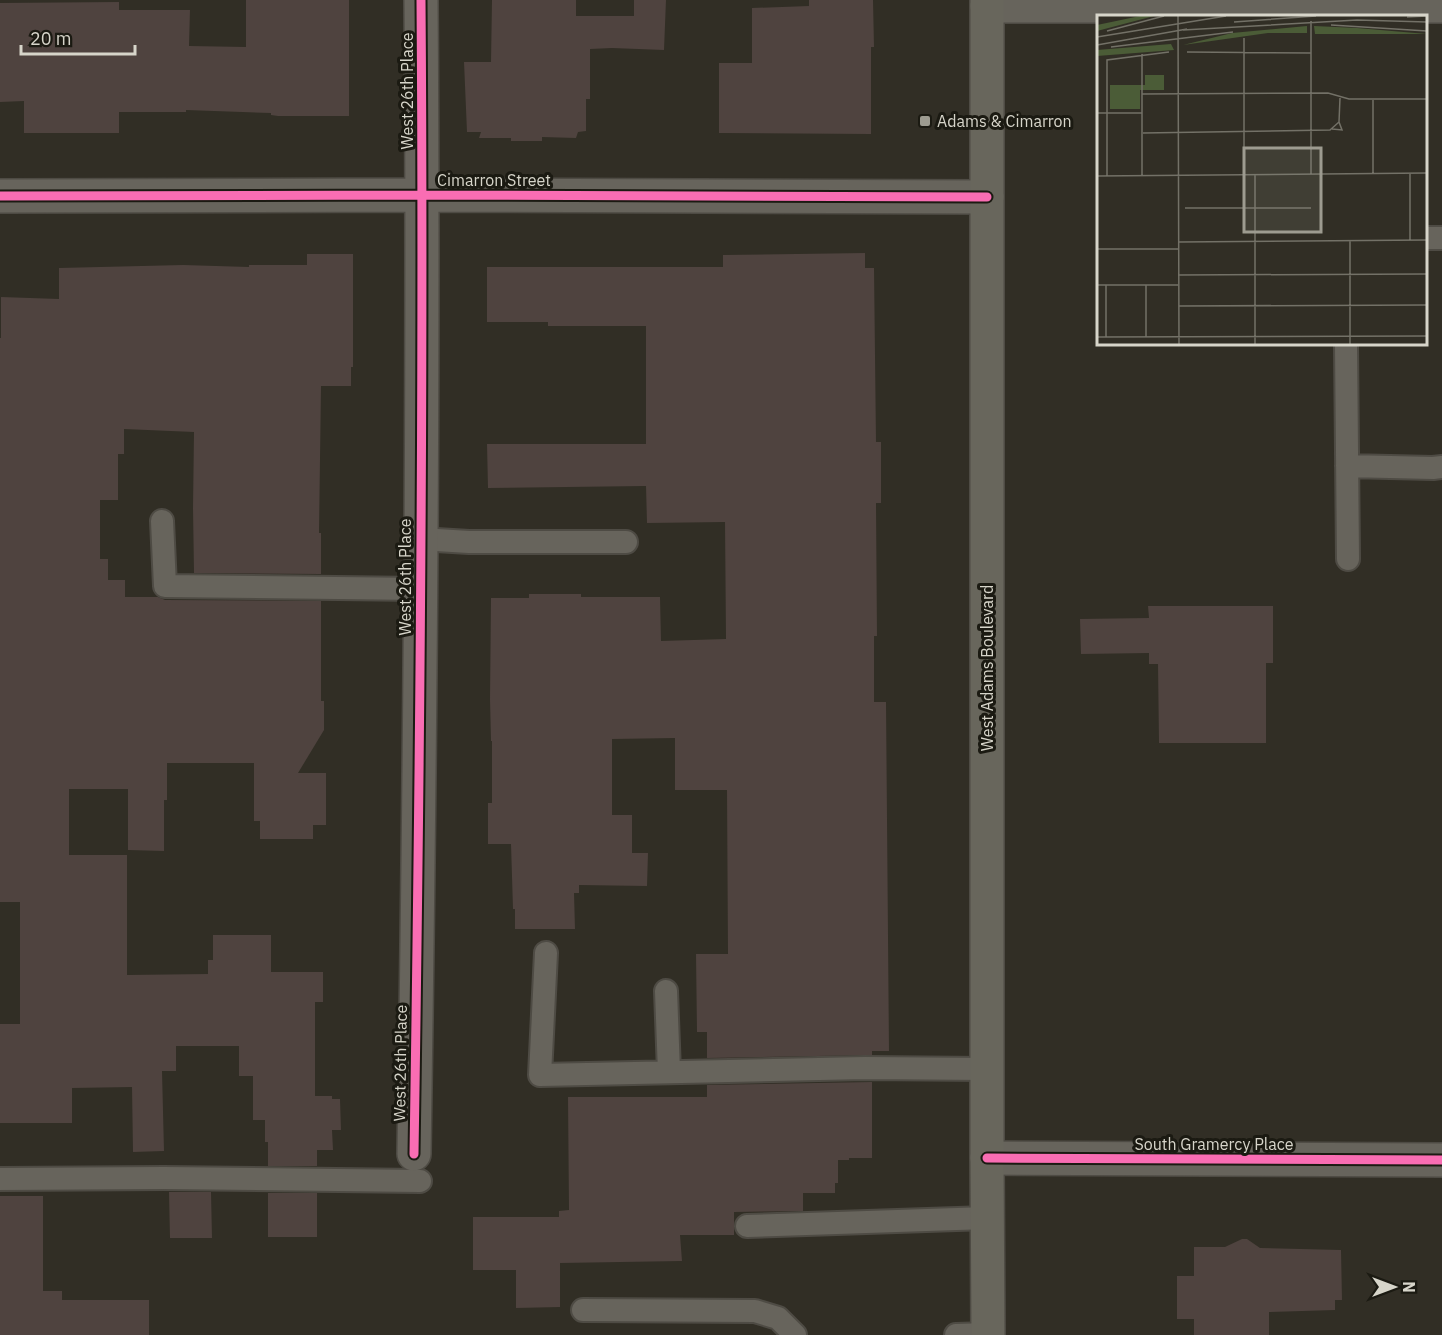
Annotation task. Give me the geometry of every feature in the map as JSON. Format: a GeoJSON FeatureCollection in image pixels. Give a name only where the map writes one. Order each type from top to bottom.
{"type":"FeatureCollection","features":[{"type":"Feature","properties":{"kind":"main road","name":"West Adams Boulevard"},"geometry":{"type":"LineString","coordinates":[[987,3],[988,1334]]}},
{"type":"Feature","properties":{"kind":"street","name":"West 26th Place"},"geometry":{"type":"LineString","coordinates":[[417,1168],[423,195],[421,0]]}},
{"type":"Feature","properties":{"kind":"street"},"geometry":{"type":"LineString","coordinates":[[987,3],[1343,11],[1383,3],[1442,6]]}},
{"type":"Feature","properties":{"kind":"street","name":"Cimarron Street"},"geometry":{"type":"LineString","coordinates":[[0,196],[987,197]]}},
{"type":"Feature","properties":{"kind":"street","name":"South Gramercy Place"},"geometry":{"type":"LineString","coordinates":[[987,1158],[1442,1160]]}},
{"type":"Feature","properties":{"kind":"lane"},"geometry":{"type":"LineString","coordinates":[[1346,345],[1348,559]]}},
{"type":"Feature","properties":{"kind":"lane"},"geometry":{"type":"LineString","coordinates":[[1347,466],[1442,467]]}},
{"type":"Feature","properties":{"kind":"lane"},"geometry":{"type":"LineString","coordinates":[[162,521],[165,586],[420,588]]}},
{"type":"Feature","properties":{"kind":"lane"},"geometry":{"type":"LineString","coordinates":[[420,539],[469,542],[626,542]]}},
{"type":"Feature","properties":{"kind":"lane"},"geometry":{"type":"LineString","coordinates":[[546,953],[540,1075],[865,1068],[987,1069]]}},
{"type":"Feature","properties":{"kind":"lane"},"geometry":{"type":"LineString","coordinates":[[666,991],[669,1072]]}},
{"type":"Feature","properties":{"kind":"lane"},"geometry":{"type":"LineString","coordinates":[[0,1179],[164,1178],[417,1168]]}},
{"type":"Feature","properties":{"kind":"lane"},"geometry":{"type":"LineString","coordinates":[[747,1226],[987,1218]]}},
{"type":"Feature","properties":{"kind":"lane"},"geometry":{"type":"LineString","coordinates":[[583,1310],[755,1311],[778,1318],[795,1335]]}},
{"type":"Feature","properties":{"kind":"lane"},"geometry":{"type":"LineString","coordinates":[[956,1335],[988,1334]]}},
{"type":"Feature","properties":{"kind":"building"},"geometry":{"type":"Polygon","coordinates":[[[246,0],[349,0],[349,116],[278,116],[271,115],[271,113],[186,110],[186,112],[119,112],[119,133],[24,133],[24,101],[0,102],[0,3],[119,2],[119,10],[190,10],[189,46],[246,47],[246,0]]]}},
{"type":"Feature","properties":{"kind":"building"},"geometry":{"type":"Polygon","coordinates":[[[492,0],[576,0],[576,16],[634,16],[634,0],[666,0],[664,50],[590,49],[590,99],[586,99],[586,131],[578,132],[576,138],[542,137],[542,141],[511,141],[511,138],[479,138],[481,132],[467,132],[464,62],[491,62],[492,0]]]}},
{"type":"Feature","properties":{"kind":"building"},"geometry":{"type":"Polygon","coordinates":[[[809,0],[873,0],[871,134],[719,133],[719,63],[752,63],[752,8],[809,6],[809,0]]]}},
{"type":"Feature","properties":{"kind":"building"},"geometry":{"type":"Polygon","coordinates":[[[865,253],[865,268],[874,268],[876,442],[881,442],[881,503],[876,503],[877,636],[874,636],[874,702],[886,702],[889,1051],[872,1051],[872,1055],[707,1058],[707,1032],[697,1032],[696,954],[728,954],[727,790],[675,790],[675,738],[612,739],[612,815],[632,815],[632,853],[648,853],[647,886],[579,885],[579,893],[574,893],[575,929],[515,929],[511,844],[488,844],[488,803],[492,803],[491,598],[529,598],[529,594],[581,594],[581,597],[660,597],[661,641],[726,639],[725,522],[647,523],[646,486],[488,488],[487,444],[646,444],[646,326],[548,326],[548,322],[487,322],[487,267],[723,267],[723,255],[865,253]]]}},
{"type":"Feature","properties":{"kind":"building"},"geometry":{"type":"Polygon","coordinates":[[[307,254],[353,254],[351,386],[321,386],[319,533],[321,533],[321,574],[194,573],[194,432],[124,429],[124,454],[118,454],[118,500],[100,500],[100,559],[108,559],[108,580],[125,580],[125,597],[158,597],[165,600],[321,601],[321,701],[324,701],[324,730],[298,773],[326,773],[326,825],[313,825],[313,839],[260,839],[260,821],[254,821],[254,763],[167,763],[164,851],[128,850],[128,789],[69,789],[69,855],[127,855],[127,975],[208,974],[208,960],[213,960],[213,935],[271,935],[271,972],[323,972],[323,1002],[315,1002],[315,1096],[332,1096],[332,1099],[340,1099],[341,1130],[332,1130],[333,1150],[317,1150],[317,1166],[268,1166],[265,1120],[253,1120],[253,1076],[239,1076],[239,1046],[176,1046],[176,1071],[162,1071],[164,1151],[133,1152],[132,1087],[72,1088],[72,1123],[0,1123],[0,1024],[20,1024],[20,902],[0,902],[1,297],[59,299],[59,268],[307,265],[307,254]]]}},
{"type":"Feature","properties":{"kind":"building"},"geometry":{"type":"Polygon","coordinates":[[[1148,606],[1273,606],[1273,663],[1266,663],[1266,743],[1159,743],[1158,664],[1149,664],[1149,653],[1081,654],[1080,619],[1149,618],[1148,606]]]}},
{"type":"Feature","properties":{"kind":"building"},"geometry":{"type":"Polygon","coordinates":[[[872,1082],[872,1158],[838,1160],[838,1183],[835,1183],[835,1193],[803,1193],[803,1211],[734,1212],[734,1235],[680,1235],[682,1261],[560,1263],[560,1307],[516,1308],[516,1270],[473,1270],[473,1217],[559,1217],[559,1211],[569,1210],[568,1097],[707,1097],[707,1085],[872,1082]]]}},
{"type":"Feature","properties":{"kind":"building"},"geometry":{"type":"Polygon","coordinates":[[[169,1192],[211,1192],[212,1238],[170,1238],[169,1192]]]}},
{"type":"Feature","properties":{"kind":"building"},"geometry":{"type":"Polygon","coordinates":[[[268,1193],[317,1193],[317,1237],[268,1237],[268,1193]]]}},
{"type":"Feature","properties":{"kind":"building"},"geometry":{"type":"Polygon","coordinates":[[[0,1196],[43,1196],[43,1291],[62,1291],[62,1300],[149,1300],[149,1335],[0,1335],[0,1196]]]}},
{"type":"Feature","properties":{"kind":"building"},"geometry":{"type":"Polygon","coordinates":[[[1247,1239],[1260,1248],[1341,1250],[1342,1300],[1335,1300],[1335,1310],[1269,1312],[1269,1335],[1194,1335],[1194,1319],[1177,1319],[1177,1276],[1194,1276],[1194,1247],[1225,1247],[1247,1239]]]}},
{"type":"Feature","properties":{"kind":"cycle path"},"geometry":{"type":"LineString","coordinates":[[414,1154],[421,577],[421,0]]}},
{"type":"Feature","properties":{"kind":"cycle path"},"geometry":{"type":"LineString","coordinates":[[0,196],[987,197]]}},
{"type":"Feature","properties":{"kind":"cycle path"},"geometry":{"type":"LineString","coordinates":[[987,1158],[1442,1160]]}},
{"type":"Feature","properties":{"kind":"place","name":"Adams & Cimarron"},"geometry":{"type":"Point","coordinates":[925,121]}}]}
